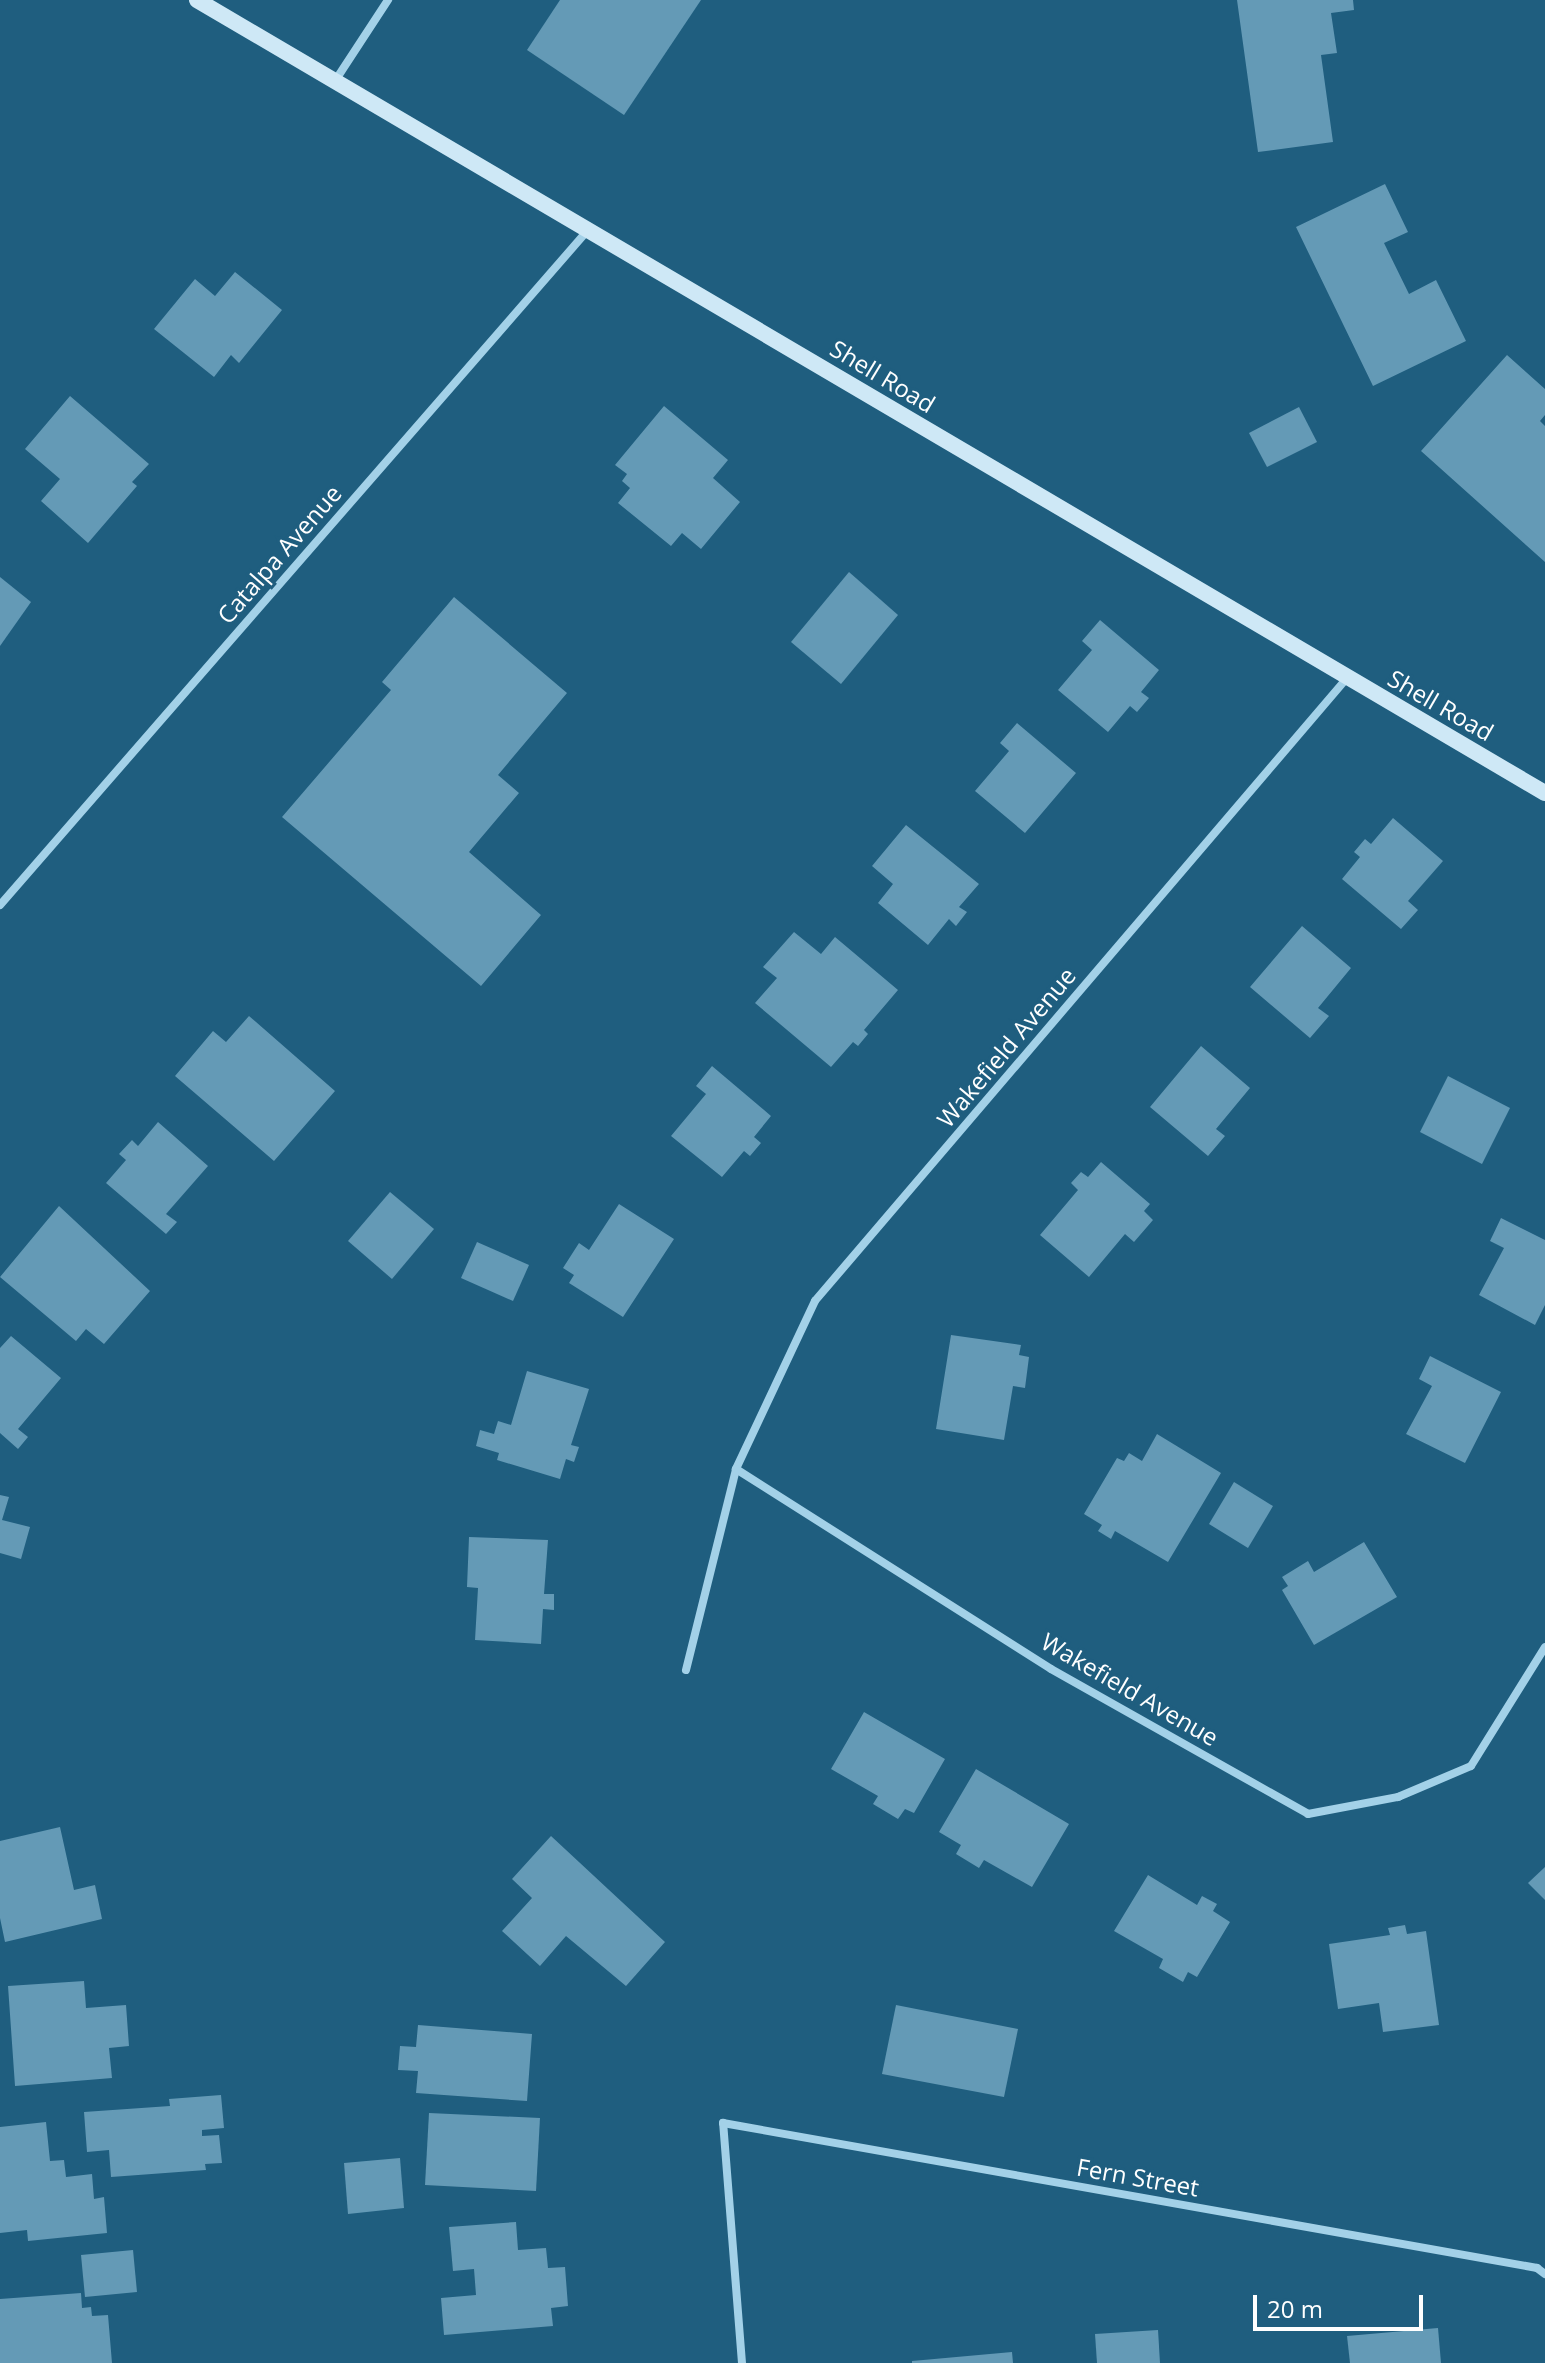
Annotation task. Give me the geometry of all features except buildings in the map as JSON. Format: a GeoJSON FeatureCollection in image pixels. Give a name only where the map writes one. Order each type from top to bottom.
{"type":"FeatureCollection","features":[{"type":"Feature","properties":{"kind":"street","name":"Shell Road"},"geometry":{"type":"LineString","coordinates":[[197,0],[1545,793]]}},
{"type":"Feature","properties":{"kind":"street"},"geometry":{"type":"LineString","coordinates":[[335,81],[388,0]]}},
{"type":"Feature","properties":{"kind":"street","name":"Catalpa Avenue"},"geometry":{"type":"LineString","coordinates":[[0,905],[588,229]]}},
{"type":"Feature","properties":{"kind":"street","name":"Wakefield Avenue"},"geometry":{"type":"LineString","coordinates":[[686,1670],[736,1469],[815,1301],[1347,678]]}},
{"type":"Feature","properties":{"kind":"street","name":"Wakefield Avenue"},"geometry":{"type":"LineString","coordinates":[[736,1469],[1051,1669],[1308,1814],[1398,1797],[1471,1766],[1545,1647]]}},
{"type":"Feature","properties":{"kind":"street","name":"Fern Street"},"geometry":{"type":"LineString","coordinates":[[742,2363],[723,2123],[1537,2268],[1545,2274]]}}]}
